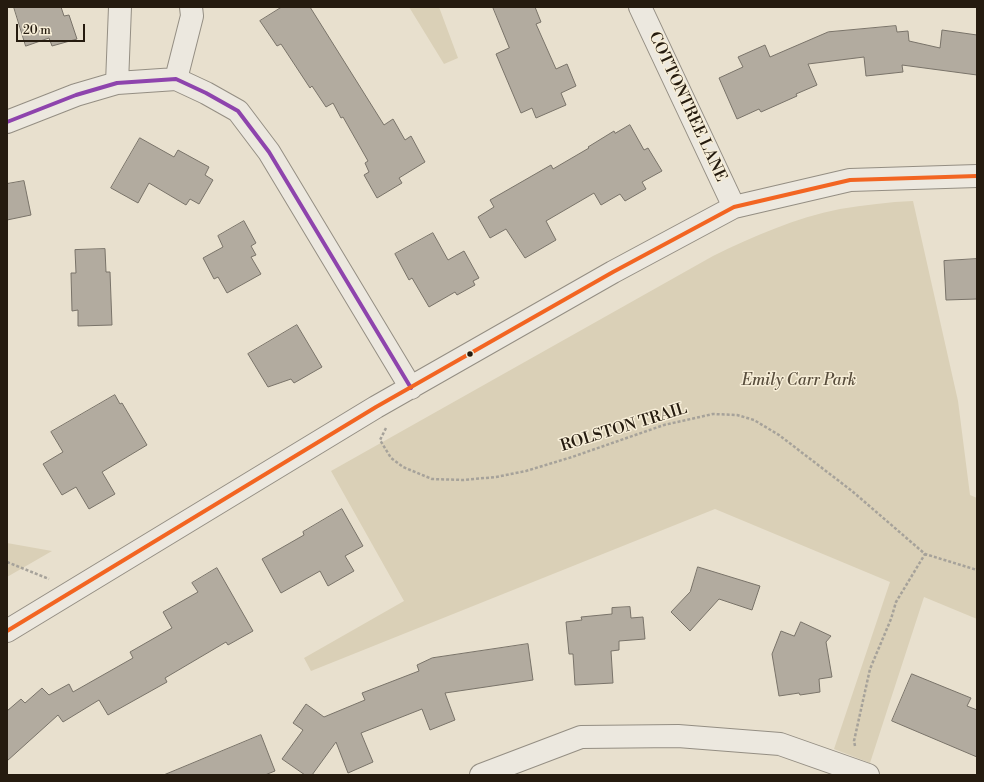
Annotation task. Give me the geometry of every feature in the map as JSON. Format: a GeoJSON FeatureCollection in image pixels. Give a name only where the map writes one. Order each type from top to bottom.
{"type":"FeatureCollection","features":[{"type":"Feature","properties":{"kind":"street"},"geometry":{"type":"LineString","coordinates":[[117,82],[118,10],[120,7]]}},
{"type":"Feature","properties":{"kind":"street"},"geometry":{"type":"LineString","coordinates":[[176,79],[192,16],[191,7]]}},
{"type":"Feature","properties":{"kind":"street","name":"COTTONTREE LANE"},"geometry":{"type":"LineString","coordinates":[[640,7],[734,207]]}},
{"type":"Feature","properties":{"kind":"street"},"geometry":{"type":"LineString","coordinates":[[7,122],[76,95],[117,82],[176,79],[238,110],[268,152],[411,388]]}},
{"type":"Feature","properties":{"kind":"street"},"geometry":{"type":"LineString","coordinates":[[7,631],[376,407],[613,272],[734,207],[850,180],[977,176]]}},
{"type":"Feature","properties":{"kind":"street"},"geometry":{"type":"LineString","coordinates":[[481,775],[580,737],[678,736],[780,744],[866,774]]}},
{"type":"Feature","properties":{"kind":"path","name":"ROLSTON TRAIL"},"geometry":{"type":"LineString","coordinates":[[376,407],[387,426],[380,440],[391,458],[403,467],[432,479],[463,480],[496,477],[526,471],[572,457],[664,425],[713,414],[737,415],[754,420],[779,435],[852,491],[925,554],[977,570]]}},
{"type":"Feature","properties":{"kind":"path"},"geometry":{"type":"LineString","coordinates":[[866,774],[854,741],[870,669],[891,619],[896,602],[925,554]]}},
{"type":"Feature","properties":{"kind":"path"},"geometry":{"type":"LineString","coordinates":[[7,562],[75,590]]}},
{"type":"Feature","properties":{"kind":"green space"},"geometry":{"type":"Polygon","coordinates":[[[409,7],[439,7],[458,58],[444,64],[409,7]]]}},
{"type":"Feature","properties":{"kind":"green space","name":"Emily Carr Park"},"geometry":{"type":"Polygon","coordinates":[[[913,201],[958,401],[970,495],[977,498],[977,619],[924,597],[870,763],[834,749],[890,582],[715,509],[311,671],[304,658],[404,601],[331,471],[713,256],[728,249],[775,228],[807,217],[840,209],[913,201]]]}},
{"type":"Feature","properties":{"kind":"green space"},"geometry":{"type":"Polygon","coordinates":[[[7,543],[52,551],[7,577],[7,543]]]}},
{"type":"Feature","properties":{"kind":"building"},"geometry":{"type":"Polygon","coordinates":[[[14,7],[61,7],[64,16],[69,15],[77,39],[52,46],[49,38],[26,46],[14,7]]]}},
{"type":"Feature","properties":{"kind":"building"},"geometry":{"type":"Polygon","coordinates":[[[282,7],[310,7],[384,125],[393,119],[405,140],[411,136],[425,162],[399,178],[402,183],[377,198],[364,175],[369,172],[365,163],[368,161],[343,117],[341,118],[333,103],[326,107],[312,86],[310,88],[281,44],[277,46],[260,21],[282,7]]]}},
{"type":"Feature","properties":{"kind":"building"},"geometry":{"type":"Polygon","coordinates":[[[493,7],[535,7],[541,22],[536,24],[556,69],[567,64],[576,86],[561,93],[566,105],[536,118],[532,108],[521,113],[496,54],[509,48],[493,7]]]}},
{"type":"Feature","properties":{"kind":"building"},"geometry":{"type":"Polygon","coordinates":[[[896,26],[897,32],[908,31],[909,41],[940,48],[942,30],[977,35],[977,75],[902,65],[903,72],[866,76],[864,57],[808,64],[817,85],[796,94],[797,96],[761,112],[759,109],[737,119],[719,78],[743,67],[738,57],[765,45],[770,57],[828,32],[896,26]]]}},
{"type":"Feature","properties":{"kind":"building"},"geometry":{"type":"Polygon","coordinates":[[[630,125],[644,150],[648,148],[662,171],[642,182],[646,189],[625,201],[620,194],[601,205],[594,193],[546,221],[556,240],[525,258],[506,229],[490,238],[478,217],[494,207],[490,200],[551,165],[553,169],[589,148],[588,147],[614,131],[615,133],[630,125]]]}},
{"type":"Feature","properties":{"kind":"building"},"geometry":{"type":"Polygon","coordinates":[[[140,138],[174,157],[178,150],[209,167],[205,175],[213,180],[199,204],[190,199],[186,205],[149,183],[138,203],[111,188],[140,138]]]}},
{"type":"Feature","properties":{"kind":"building"},"geometry":{"type":"Polygon","coordinates":[[[24,181],[31,215],[7,220],[7,184],[24,181]]]}},
{"type":"Feature","properties":{"kind":"building"},"geometry":{"type":"Polygon","coordinates":[[[244,221],[256,243],[251,246],[256,255],[251,257],[261,274],[227,293],[218,277],[214,279],[203,258],[223,247],[218,236],[244,221]]]}},
{"type":"Feature","properties":{"kind":"building"},"geometry":{"type":"Polygon","coordinates":[[[433,233],[448,260],[464,251],[479,278],[473,281],[475,285],[457,295],[455,292],[429,307],[412,278],[409,280],[395,254],[433,233]]]}},
{"type":"Feature","properties":{"kind":"building"},"geometry":{"type":"Polygon","coordinates":[[[105,249],[106,272],[110,272],[112,325],[78,326],[78,310],[72,311],[71,273],[76,273],[75,250],[105,249]]]}},
{"type":"Feature","properties":{"kind":"building"},"geometry":{"type":"Polygon","coordinates":[[[977,259],[977,299],[946,300],[944,261],[977,259]]]}},
{"type":"Feature","properties":{"kind":"building"},"geometry":{"type":"Polygon","coordinates":[[[297,325],[322,367],[294,383],[291,379],[268,387],[248,354],[297,325]]]}},
{"type":"Feature","properties":{"kind":"building"},"geometry":{"type":"Polygon","coordinates":[[[115,395],[120,404],[122,403],[147,445],[102,472],[115,494],[89,509],[76,487],[62,495],[43,464],[63,452],[51,432],[115,395]]]}},
{"type":"Feature","properties":{"kind":"building"},"geometry":{"type":"Polygon","coordinates":[[[342,509],[363,546],[345,556],[354,571],[328,586],[320,571],[281,593],[262,559],[304,535],[303,532],[342,509]]]}},
{"type":"Feature","properties":{"kind":"building"},"geometry":{"type":"Polygon","coordinates":[[[698,567],[760,586],[752,610],[719,599],[690,631],[671,612],[690,592],[698,567]]]}},
{"type":"Feature","properties":{"kind":"building"},"geometry":{"type":"Polygon","coordinates":[[[217,568],[253,631],[228,645],[226,642],[165,678],[167,682],[108,715],[99,700],[63,722],[58,715],[7,761],[7,711],[21,699],[25,703],[42,688],[49,695],[69,684],[73,692],[133,658],[130,652],[172,628],[163,612],[198,592],[192,583],[217,568]]]}},
{"type":"Feature","properties":{"kind":"building"},"geometry":{"type":"Polygon","coordinates":[[[630,607],[631,618],[643,617],[645,639],[619,641],[619,650],[611,651],[613,683],[575,685],[573,654],[569,654],[566,622],[582,620],[581,617],[612,614],[612,608],[630,607]]]}},
{"type":"Feature","properties":{"kind":"building"},"geometry":{"type":"Polygon","coordinates":[[[801,622],[831,636],[826,642],[832,677],[819,679],[820,692],[779,696],[772,654],[781,631],[794,636],[801,622]]]}},
{"type":"Feature","properties":{"kind":"building"},"geometry":{"type":"Polygon","coordinates":[[[528,644],[533,680],[445,693],[455,720],[430,730],[422,709],[361,733],[373,762],[348,773],[336,742],[312,775],[305,775],[282,759],[303,730],[293,723],[306,704],[324,717],[365,700],[362,693],[419,671],[417,665],[432,658],[528,644]]]}},
{"type":"Feature","properties":{"kind":"building"},"geometry":{"type":"Polygon","coordinates":[[[912,674],[971,698],[967,706],[977,710],[977,757],[892,721],[912,674]]]}},
{"type":"Feature","properties":{"kind":"building"},"geometry":{"type":"Polygon","coordinates":[[[261,735],[275,771],[265,775],[164,775],[261,735]]]}},
{"type":"Feature","properties":{"kind":"transit line"},"geometry":{"type":"LineString","coordinates":[[7,122],[76,95],[117,83],[176,79],[206,93],[238,111],[269,152],[411,388]]}},
{"type":"Feature","properties":{"kind":"transit line"},"geometry":{"type":"LineString","coordinates":[[7,631],[376,407],[613,272],[734,207],[850,180],[977,176]]}}]}
